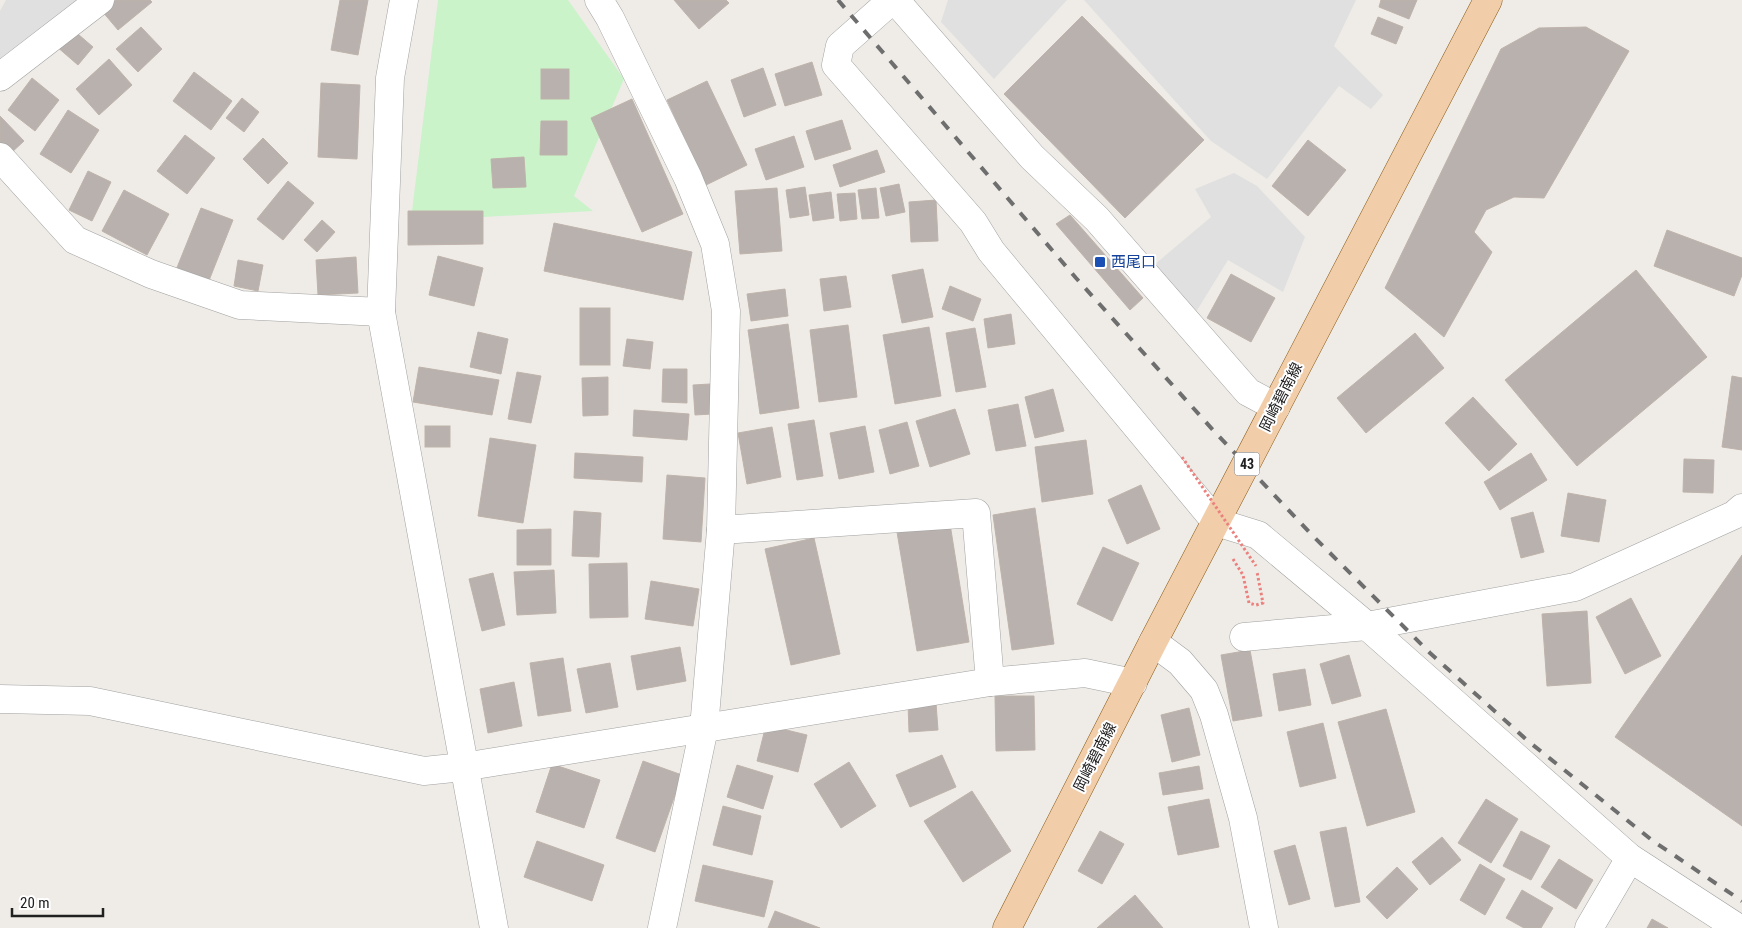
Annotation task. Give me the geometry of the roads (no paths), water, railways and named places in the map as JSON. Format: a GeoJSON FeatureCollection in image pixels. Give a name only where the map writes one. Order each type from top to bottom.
{"type":"FeatureCollection","features":[{"type":"Feature","properties":{"kind":"main road","name":"岡崎碧南線"},"geometry":{"type":"LineString","coordinates":[[1007,928],[1153,642],[1488,0]]}},
{"type":"Feature","properties":{"kind":"street"},"geometry":{"type":"LineString","coordinates":[[0,77],[100,0]]}},
{"type":"Feature","properties":{"kind":"street"},"geometry":{"type":"LineString","coordinates":[[404,0],[390,78],[381,312],[494,928]]}},
{"type":"Feature","properties":{"kind":"street"},"geometry":{"type":"LineString","coordinates":[[599,0],[610,18],[688,178],[715,244],[726,311],[721,530],[704,728],[662,928]]}},
{"type":"Feature","properties":{"kind":"street"},"geometry":{"type":"LineString","coordinates":[[1276,408],[1248,392],[1236,380],[1097,219],[1032,157],[893,0],[840,46],[836,65],[973,222],[991,251],[1216,522],[1258,535],[1367,626],[1630,858],[1738,928]]}},
{"type":"Feature","properties":{"kind":"street"},"geometry":{"type":"LineString","coordinates":[[0,157],[75,240],[151,274],[240,304],[381,312]]}},
{"type":"Feature","properties":{"kind":"street"},"geometry":{"type":"LineString","coordinates":[[1244,637],[1367,626],[1575,587],[1734,515],[1742,508]]}},
{"type":"Feature","properties":{"kind":"street"},"geometry":{"type":"LineString","coordinates":[[721,530],[976,513],[990,682]]}},
{"type":"Feature","properties":{"kind":"street"},"geometry":{"type":"LineString","coordinates":[[1153,642],[1180,662],[1204,690],[1214,715],[1243,818],[1264,928]]}},
{"type":"Feature","properties":{"kind":"street"},"geometry":{"type":"LineString","coordinates":[[0,699],[90,701],[424,771],[463,767],[990,682],[1086,673],[1132,683]]}},
{"type":"Feature","properties":{"kind":"street"},"geometry":{"type":"LineString","coordinates":[[1589,928],[1630,858]]}},
{"type":"Feature","properties":{"kind":"railway"},"geometry":{"type":"LineString","coordinates":[[838,0],[1076,278],[1213,430],[1311,534],[1430,653],[1528,741],[1653,841],[1742,901]]}},
{"type":"Feature","properties":{"kind":"place","name":"西尾口"},"geometry":{"type":"Point","coordinates":[1100,262]}}]}
